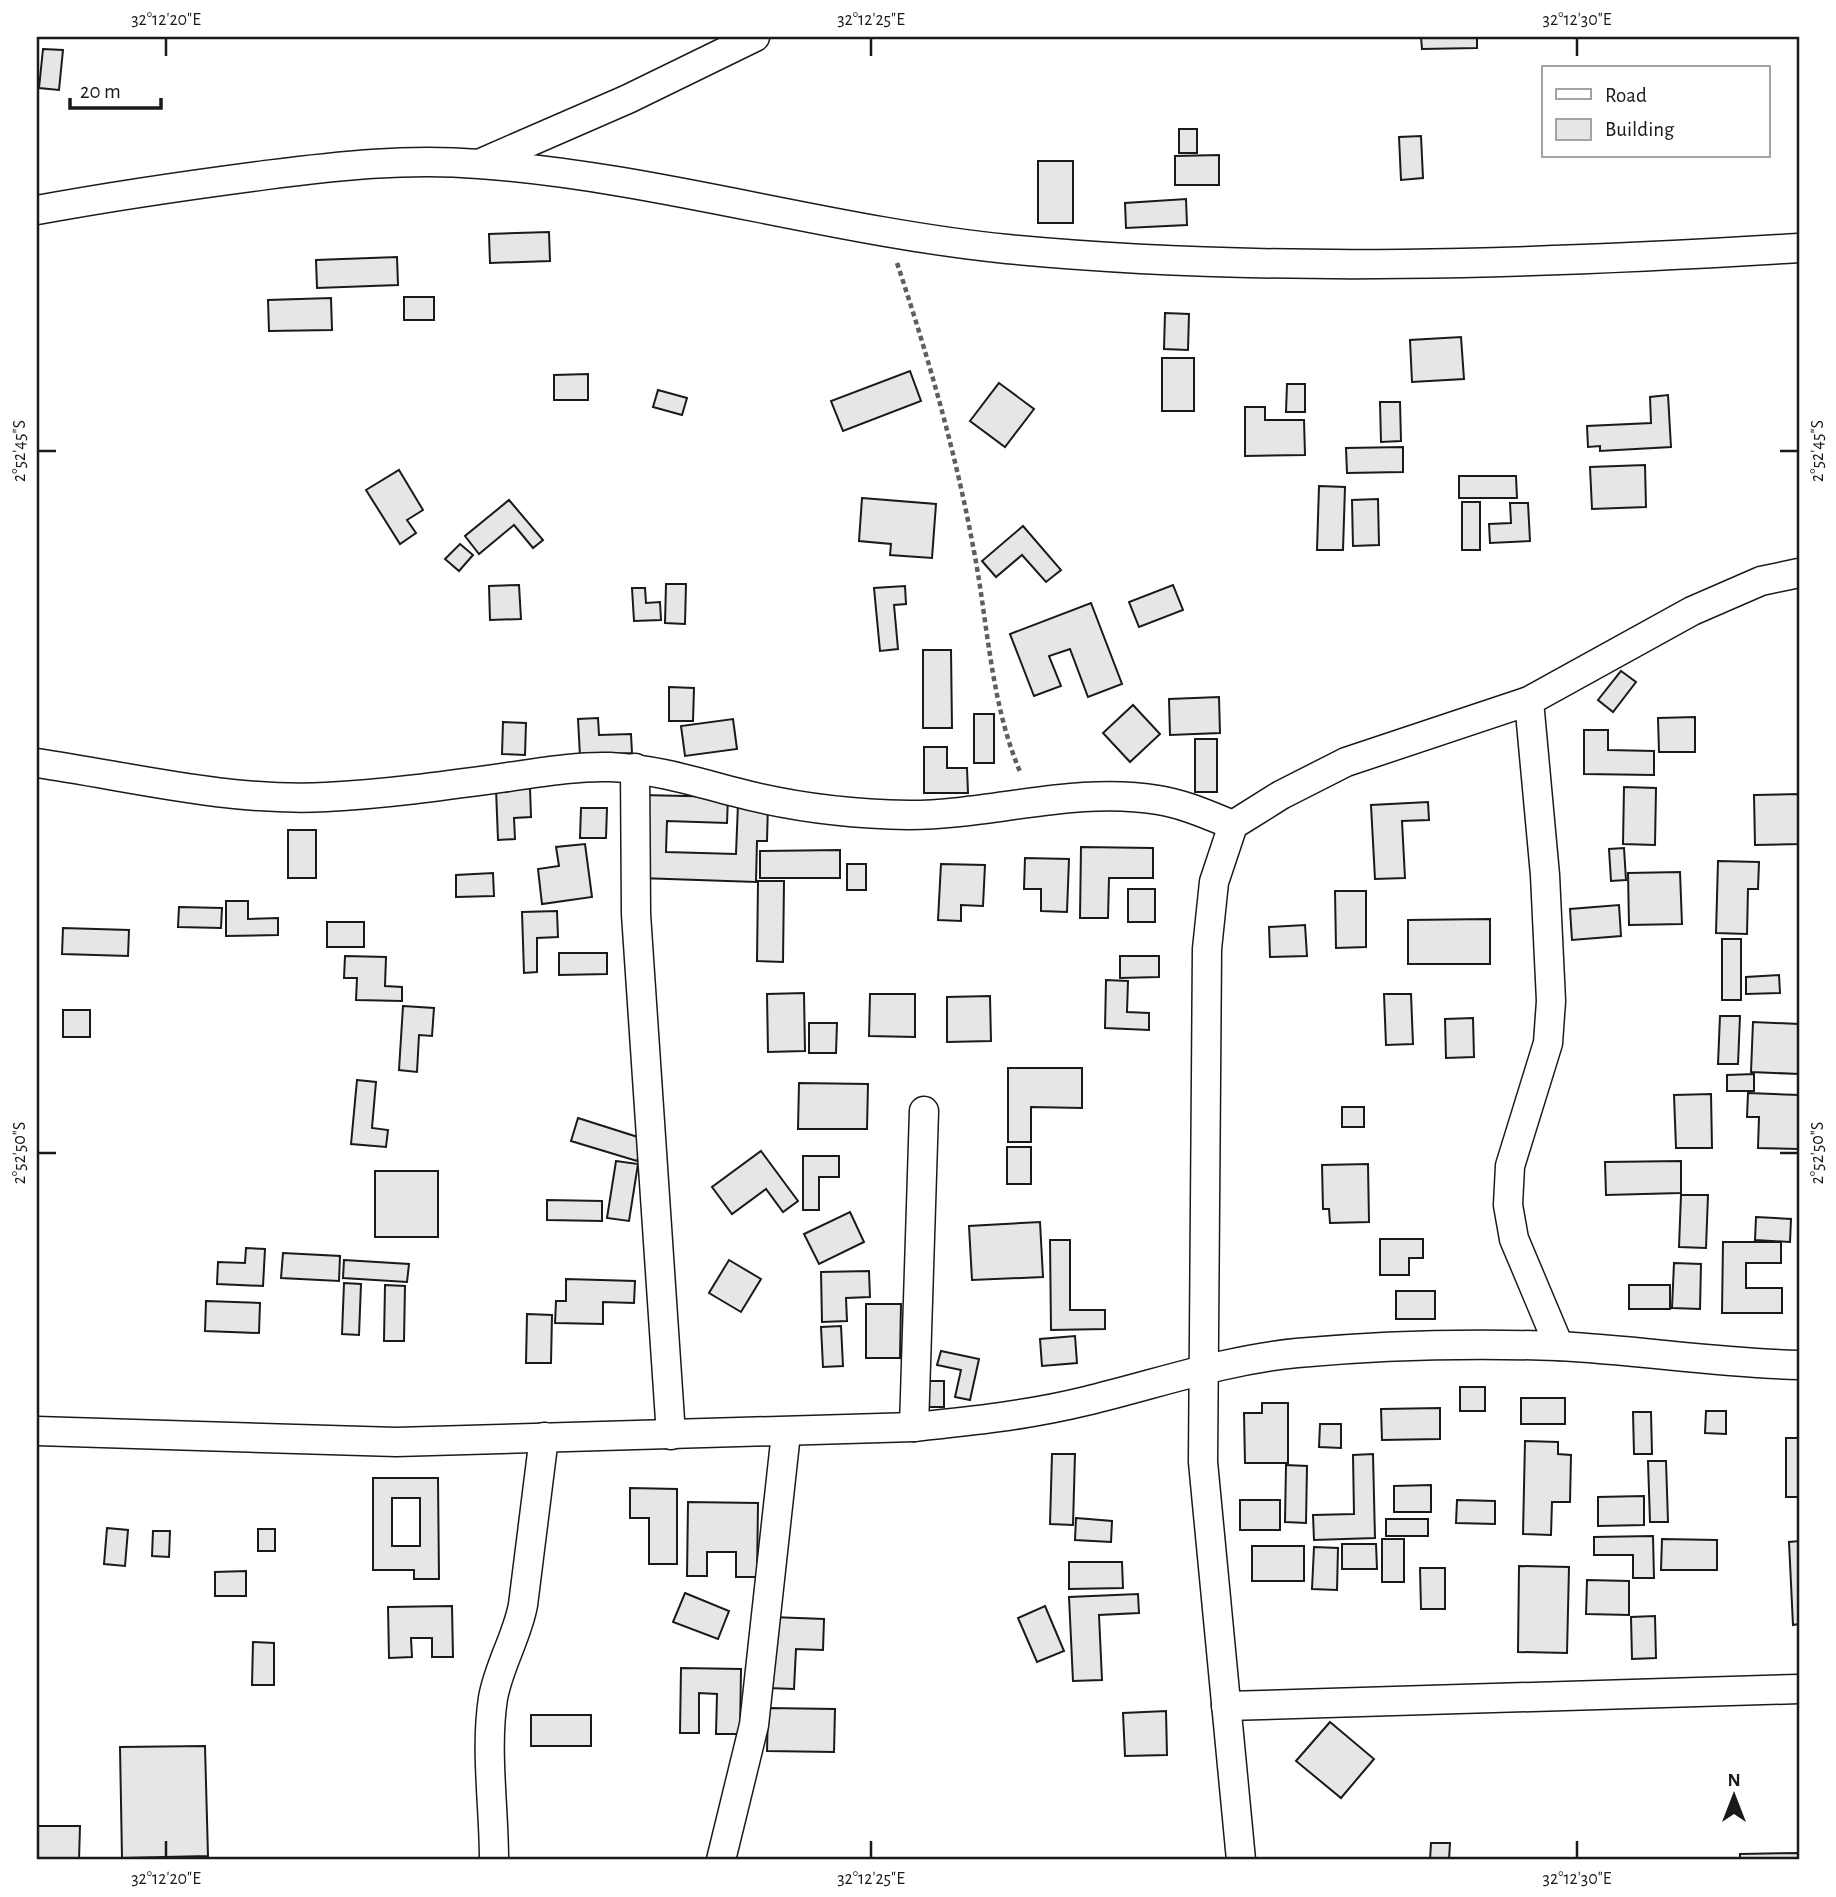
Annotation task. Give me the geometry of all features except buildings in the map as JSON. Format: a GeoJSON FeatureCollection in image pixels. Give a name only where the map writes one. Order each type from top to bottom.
{"type":"FeatureCollection","features":[{"type":"Feature","properties":{"kind":"street"},"geometry":{"type":"LineString","coordinates":[[479,164],[628,99],[755,37]]}},
{"type":"Feature","properties":{"kind":"street"},"geometry":{"type":"LineString","coordinates":[[37,210],[149,190],[337,166],[411,161],[479,164],[603,179],[887,233],[1006,248],[1139,258],[1290,263],[1552,262],[1799,248]]}},
{"type":"Feature","properties":{"kind":"street"},"geometry":{"type":"LineString","coordinates":[[1241,1860],[1203,1462],[1202,1368],[1207,949],[1214,883],[1233,825],[1281,795],[1346,762],[1529,701],[1692,611],[1761,581],[1799,573]]}},
{"type":"Feature","properties":{"kind":"street"},"geometry":{"type":"LineString","coordinates":[[1529,701],[1545,875],[1550,1001],[1548,1043],[1510,1166],[1508,1205],[1514,1239],[1559,1346]]}},
{"type":"Feature","properties":{"kind":"street"},"geometry":{"type":"LineString","coordinates":[[37,763],[208,791],[270,798],[325,797],[419,789],[571,769],[635,768],[676,775],[737,793],[850,812],[912,815],[1117,798],[1156,800],[1193,809],[1233,825]]}},
{"type":"Feature","properties":{"kind":"street"},"geometry":{"type":"LineString","coordinates":[[635,768],[636,914],[671,1435]]}},
{"type":"Feature","properties":{"kind":"street"},"geometry":{"type":"LineString","coordinates":[[914,1427],[924,1111]]}},
{"type":"Feature","properties":{"kind":"street"},"geometry":{"type":"LineString","coordinates":[[37,1431],[396,1442],[786,1433],[914,1427],[996,1419],[1086,1401],[1202,1368],[1294,1353],[1379,1346],[1559,1346],[1748,1364],[1799,1365]]}},
{"type":"Feature","properties":{"kind":"street"},"geometry":{"type":"LineString","coordinates":[[721,1860],[754,1725],[786,1433]]}},
{"type":"Feature","properties":{"kind":"street"},"geometry":{"type":"LineString","coordinates":[[494,1860],[490,1739],[494,1697],[503,1661],[518,1630],[523,1605],[529,1536],[544,1437]]}},
{"type":"Feature","properties":{"kind":"street"},"geometry":{"type":"LineString","coordinates":[[1226,1706],[1799,1689]]}},
{"type":"Feature","properties":{"kind":"path"},"geometry":{"type":"LineString","coordinates":[[887,233],[928,359],[948,432],[974,547],[1001,707],[1019,770],[1034,803]]}}]}
